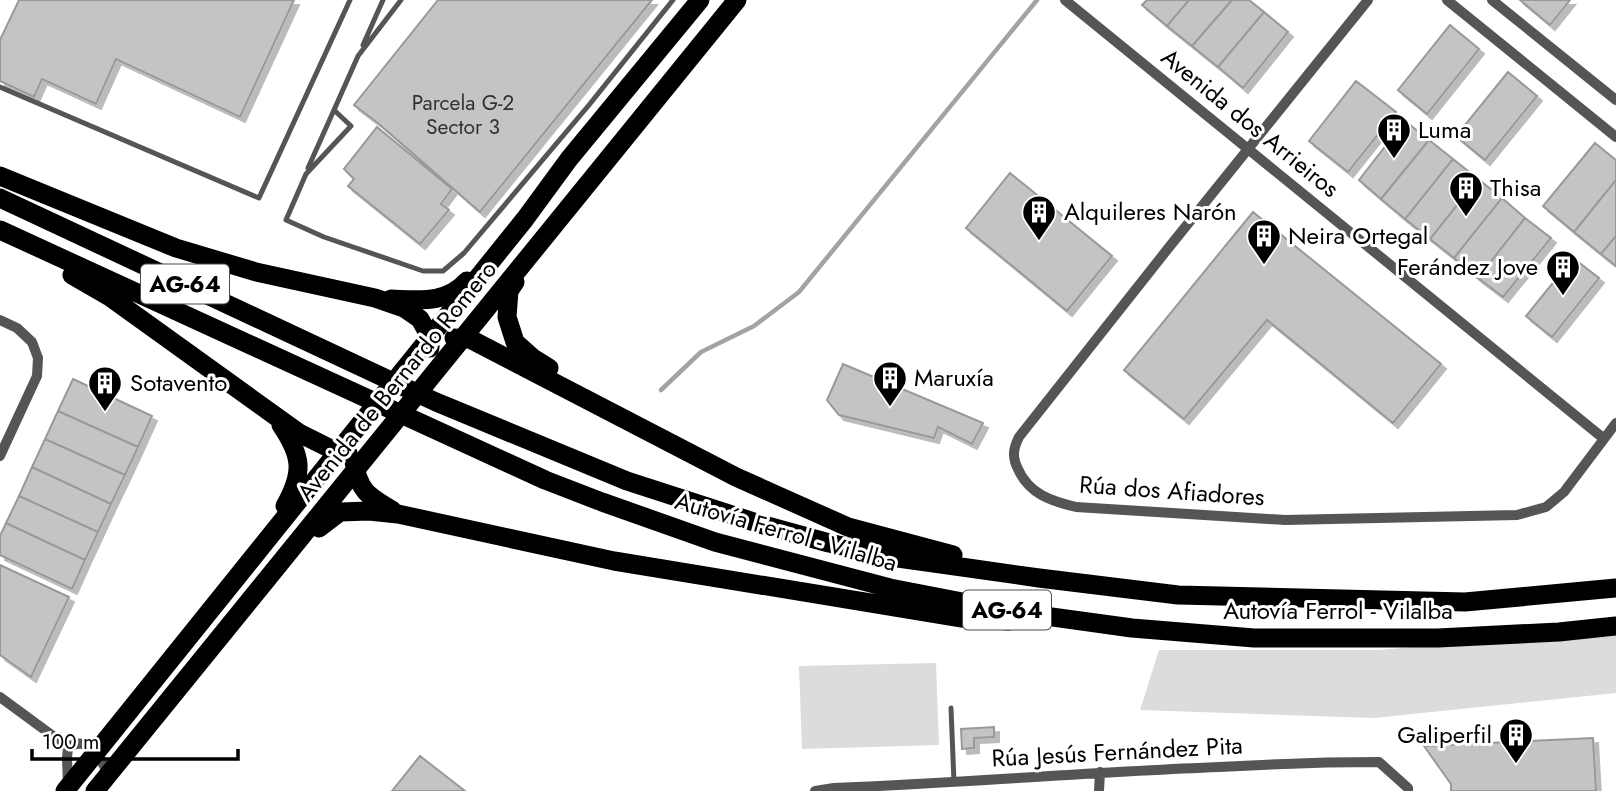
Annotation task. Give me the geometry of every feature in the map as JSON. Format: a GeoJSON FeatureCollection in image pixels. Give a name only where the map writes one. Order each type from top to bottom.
{"type":"FeatureCollection","features":[{"type":"Feature","properties":{"kind":"highway","name":"Avenida de Bernardo Romero"},"geometry":{"type":"LineString","coordinates":[[95,791],[278,567],[350,452],[425,346],[569,159],[700,0]]}},
{"type":"Feature","properties":{"kind":"highway","name":"Avenida de Bernardo Romero"},"geometry":{"type":"LineString","coordinates":[[67,789],[258,551],[350,452],[373,449],[737,0]]}},
{"type":"Feature","properties":{"kind":"highway"},"geometry":{"type":"LineString","coordinates":[[0,176],[176,248],[256,272],[375,298],[404,308],[420,319],[425,346],[435,373]]}},
{"type":"Feature","properties":{"kind":"highway","name":"Autovía Ferrol - Vilalba"},"geometry":{"type":"LineString","coordinates":[[0,198],[436,402],[627,481],[829,543],[898,558],[1178,595],[1465,602],[1616,588]]}},
{"type":"Feature","properties":{"kind":"highway"},"geometry":{"type":"LineString","coordinates":[[375,298],[436,300],[462,287],[525,219]]}},
{"type":"Feature","properties":{"kind":"highway","name":"Autovía Ferrol - Vilalba"},"geometry":{"type":"LineString","coordinates":[[0,230],[545,480],[715,542],[890,588],[1009,611],[1132,628],[1254,638],[1438,638],[1559,632],[1616,626]]}},
{"type":"Feature","properties":{"kind":"highway"},"geometry":{"type":"LineString","coordinates":[[0,236],[110,297],[276,418],[318,444],[350,452],[358,481],[372,498],[398,514]]}},
{"type":"Feature","properties":{"kind":"highway"},"geometry":{"type":"LineString","coordinates":[[544,238],[509,291],[507,317],[515,342],[533,358],[656,436]]}},
{"type":"Feature","properties":{"kind":"highway"},"geometry":{"type":"LineString","coordinates":[[425,346],[446,338],[470,339],[736,477],[848,527],[1039,578]]}},
{"type":"Feature","properties":{"kind":"highway"},"geometry":{"type":"LineString","coordinates":[[258,551],[289,498],[299,472],[297,452],[276,418]]}},
{"type":"Feature","properties":{"kind":"highway"},"geometry":{"type":"LineString","coordinates":[[278,567],[310,535],[340,513],[369,511],[398,514],[614,561],[962,618],[1132,628]]}},
{"type":"Feature","properties":{"kind":"street","name":"Avenida dos Arrieiros"},"geometry":{"type":"LineString","coordinates":[[1065,0],[1603,438]]}},
{"type":"Feature","properties":{"kind":"street","name":"Rúa dos Afiadores"},"geometry":{"type":"LineString","coordinates":[[1368,0],[1019,438],[1013,449],[1015,464],[1022,478],[1035,492],[1076,508],[1285,520],[1517,516],[1546,507],[1564,492],[1616,423]]}},
{"type":"Feature","properties":{"kind":"street"},"geometry":{"type":"LineString","coordinates":[[1447,0],[1616,137]]}},
{"type":"Feature","properties":{"kind":"street"},"geometry":{"type":"LineString","coordinates":[[1492,0],[1616,100]]}},
{"type":"Feature","properties":{"kind":"street"},"geometry":{"type":"LineString","coordinates":[[0,320],[17,328],[32,342],[38,358],[37,376],[0,456]]}},
{"type":"Feature","properties":{"kind":"street"},"geometry":{"type":"LineString","coordinates":[[0,697],[68,747]]}},
{"type":"Feature","properties":{"kind":"street"},"geometry":{"type":"LineString","coordinates":[[68,747],[83,743],[95,752],[108,775]]}},
{"type":"Feature","properties":{"kind":"street"},"geometry":{"type":"LineString","coordinates":[[67,789],[68,747]]}},
{"type":"Feature","properties":{"kind":"street","name":"Rúa Jesús Fernández Pita"},"geometry":{"type":"LineString","coordinates":[[815,791],[1100,772],[1334,762],[1379,762],[1408,788],[1408,791]]}},
{"type":"Feature","properties":{"kind":"street"},"geometry":{"type":"LineString","coordinates":[[1099,791],[1100,772]]}},
{"type":"Feature","properties":{"kind":"lane"},"geometry":{"type":"LineString","coordinates":[[0,87],[259,198],[350,0]]}},
{"type":"Feature","properties":{"kind":"lane"},"geometry":{"type":"LineString","coordinates":[[383,0],[286,220],[324,237],[423,271],[443,271],[464,253],[589,105],[673,0]]}},
{"type":"Feature","properties":{"kind":"lane"},"geometry":{"type":"LineString","coordinates":[[358,55],[401,0]]}},
{"type":"Feature","properties":{"kind":"lane"},"geometry":{"type":"LineString","coordinates":[[306,174],[351,126],[334,110]]}},
{"type":"Feature","properties":{"kind":"lane"},"geometry":{"type":"LineString","coordinates":[[951,708],[954,783]]}},
{"type":"Feature","properties":{"kind":"shaded area"},"geometry":{"type":"Polygon","coordinates":[[[1616,629],[1616,693],[1374,718],[1140,710],[1159,650],[1379,650],[1616,629]]]}},
{"type":"Feature","properties":{"kind":"shaded area"},"geometry":{"type":"Polygon","coordinates":[[[936,663],[939,745],[802,749],[799,666],[936,663]]]}},
{"type":"Feature","properties":{"kind":"building"},"geometry":{"type":"Polygon","coordinates":[[[19,0],[294,0],[240,117],[116,59],[96,104],[42,79],[34,97],[0,81],[0,40],[19,0]]]}},
{"type":"Feature","properties":{"kind":"building"},"geometry":{"type":"Polygon","coordinates":[[[438,0],[652,0],[480,212],[354,105],[438,0]]]}},
{"type":"Feature","properties":{"kind":"building"},"geometry":{"type":"Polygon","coordinates":[[[1147,0],[1189,0],[1167,26],[1142,5],[1147,0]]]}},
{"type":"Feature","properties":{"kind":"building"},"geometry":{"type":"Polygon","coordinates":[[[1189,0],[1232,0],[1192,46],[1167,26],[1189,0]]]}},
{"type":"Feature","properties":{"kind":"building"},"geometry":{"type":"Polygon","coordinates":[[[1232,0],[1249,0],[1264,12],[1218,67],[1192,46],[1232,0]]]}},
{"type":"Feature","properties":{"kind":"building"},"geometry":{"type":"Polygon","coordinates":[[[1520,0],[1570,0],[1550,25],[1520,0]]]}},
{"type":"Feature","properties":{"kind":"building"},"geometry":{"type":"Polygon","coordinates":[[[1264,12],[1288,32],[1243,88],[1218,67],[1264,12]]]}},
{"type":"Feature","properties":{"kind":"building"},"geometry":{"type":"Polygon","coordinates":[[[1450,25],[1479,49],[1427,114],[1398,90],[1450,25]]]}},
{"type":"Feature","properties":{"kind":"building"},"geometry":{"type":"Polygon","coordinates":[[[1508,72],[1537,96],[1485,160],[1456,136],[1508,72]]]}},
{"type":"Feature","properties":{"kind":"building"},"geometry":{"type":"Polygon","coordinates":[[[1356,81],[1396,112],[1348,172],[1309,141],[1356,81]]]}},
{"type":"Feature","properties":{"kind":"building","name":"Luma"},"geometry":{"type":"Polygon","coordinates":[[[1405,121],[1429,140],[1381,199],[1359,180],[1405,121]]]}},
{"type":"Feature","properties":{"kind":"building"},"geometry":{"type":"Polygon","coordinates":[[[377,127],[452,189],[441,204],[449,210],[420,244],[348,186],[354,179],[344,169],[377,127]]]}},
{"type":"Feature","properties":{"kind":"building"},"geometry":{"type":"Polygon","coordinates":[[[1429,140],[1453,159],[1405,219],[1381,199],[1429,140]]]}},
{"type":"Feature","properties":{"kind":"building"},"geometry":{"type":"Polygon","coordinates":[[[1595,143],[1616,160],[1616,180],[1574,232],[1543,206],[1595,143]]]}},
{"type":"Feature","properties":{"kind":"building"},"geometry":{"type":"Polygon","coordinates":[[[1453,159],[1478,179],[1430,239],[1405,219],[1453,159]]]}},
{"type":"Feature","properties":{"kind":"building","name":"Alquileres Narón"},"geometry":{"type":"Polygon","coordinates":[[[1010,173],[1112,256],[1067,311],[966,228],[1010,173]]]}},
{"type":"Feature","properties":{"kind":"building","name":"Thisa"},"geometry":{"type":"Polygon","coordinates":[[[1478,179],[1502,198],[1454,258],[1430,239],[1478,179]]]}},
{"type":"Feature","properties":{"kind":"building"},"geometry":{"type":"Polygon","coordinates":[[[1616,180],[1616,236],[1601,254],[1574,232],[1616,180]]]}},
{"type":"Feature","properties":{"kind":"building"},"geometry":{"type":"Polygon","coordinates":[[[1502,198],[1525,218],[1478,278],[1454,258],[1502,198]]]}},
{"type":"Feature","properties":{"kind":"building","name":"Neira Ortegal"},"geometry":{"type":"Polygon","coordinates":[[[1253,212],[1441,364],[1393,423],[1267,320],[1184,419],[1124,370],[1253,212]]]}},
{"type":"Feature","properties":{"kind":"building"},"geometry":{"type":"Polygon","coordinates":[[[1525,218],[1551,238],[1503,297],[1478,278],[1525,218]]]}},
{"type":"Feature","properties":{"kind":"building"},"geometry":{"type":"Polygon","coordinates":[[[1616,236],[1616,266],[1601,254],[1616,236]]]}},
{"type":"Feature","properties":{"kind":"building","name":"Ferández Jove"},"geometry":{"type":"Polygon","coordinates":[[[1573,258],[1599,278],[1552,337],[1526,316],[1573,258]]]}},
{"type":"Feature","properties":{"kind":"building","name":"Maruxía"},"geometry":{"type":"Polygon","coordinates":[[[843,364],[983,423],[972,444],[938,427],[934,438],[839,415],[827,400],[843,364]]]}},
{"type":"Feature","properties":{"kind":"building","name":"Sotavento"},"geometry":{"type":"Polygon","coordinates":[[[73,379],[152,416],[138,447],[58,411],[73,379]]]}},
{"type":"Feature","properties":{"kind":"building"},"geometry":{"type":"Polygon","coordinates":[[[58,411],[138,447],[125,475],[45,439],[58,411]]]}},
{"type":"Feature","properties":{"kind":"building"},"geometry":{"type":"Polygon","coordinates":[[[45,439],[125,475],[111,504],[32,467],[45,439]]]}},
{"type":"Feature","properties":{"kind":"building"},"geometry":{"type":"Polygon","coordinates":[[[32,467],[111,504],[98,532],[19,496],[32,467]]]}},
{"type":"Feature","properties":{"kind":"building"},"geometry":{"type":"Polygon","coordinates":[[[19,496],[98,532],[85,560],[6,523],[19,496]]]}},
{"type":"Feature","properties":{"kind":"building"},"geometry":{"type":"Polygon","coordinates":[[[6,523],[85,560],[72,589],[0,555],[0,536],[6,523]]]}},
{"type":"Feature","properties":{"kind":"building"},"geometry":{"type":"Polygon","coordinates":[[[0,565],[69,597],[31,677],[0,655],[0,565]]]}},
{"type":"Feature","properties":{"kind":"building"},"geometry":{"type":"Polygon","coordinates":[[[994,727],[994,737],[974,738],[974,748],[962,749],[961,729],[994,727]]]}},
{"type":"Feature","properties":{"kind":"building","name":"Galiperfil"},"geometry":{"type":"Polygon","coordinates":[[[1593,738],[1596,791],[1451,791],[1451,784],[1424,746],[1593,738]]]}},
{"type":"Feature","properties":{"kind":"building"},"geometry":{"type":"Polygon","coordinates":[[[420,756],[465,791],[392,791],[420,756]]]}},
{"type":"Feature","properties":{"kind":"waterway"},"geometry":{"type":"LineString","coordinates":[[661,390],[701,352],[754,326],[799,292],[1037,0]]}},
{"type":"Feature","properties":{"kind":"place","name":"Luma"},"geometry":{"type":"Point","coordinates":[1394,160]}},
{"type":"Feature","properties":{"kind":"place","name":"Thisa"},"geometry":{"type":"Point","coordinates":[1466,218]}},
{"type":"Feature","properties":{"kind":"place","name":"Alquileres Narón"},"geometry":{"type":"Point","coordinates":[1039,242]}},
{"type":"Feature","properties":{"kind":"place","name":"Neira Ortegal"},"geometry":{"type":"Point","coordinates":[1264,266]}},
{"type":"Feature","properties":{"kind":"place","name":"Ferández Jove"},"geometry":{"type":"Point","coordinates":[1563,297]}},
{"type":"Feature","properties":{"kind":"place","name":"Maruxía"},"geometry":{"type":"Point","coordinates":[890,408]}},
{"type":"Feature","properties":{"kind":"place","name":"Sotavento"},"geometry":{"type":"Point","coordinates":[105,413]}},
{"type":"Feature","properties":{"kind":"place","name":"Galiperfil"},"geometry":{"type":"Point","coordinates":[1516,765]}}]}
